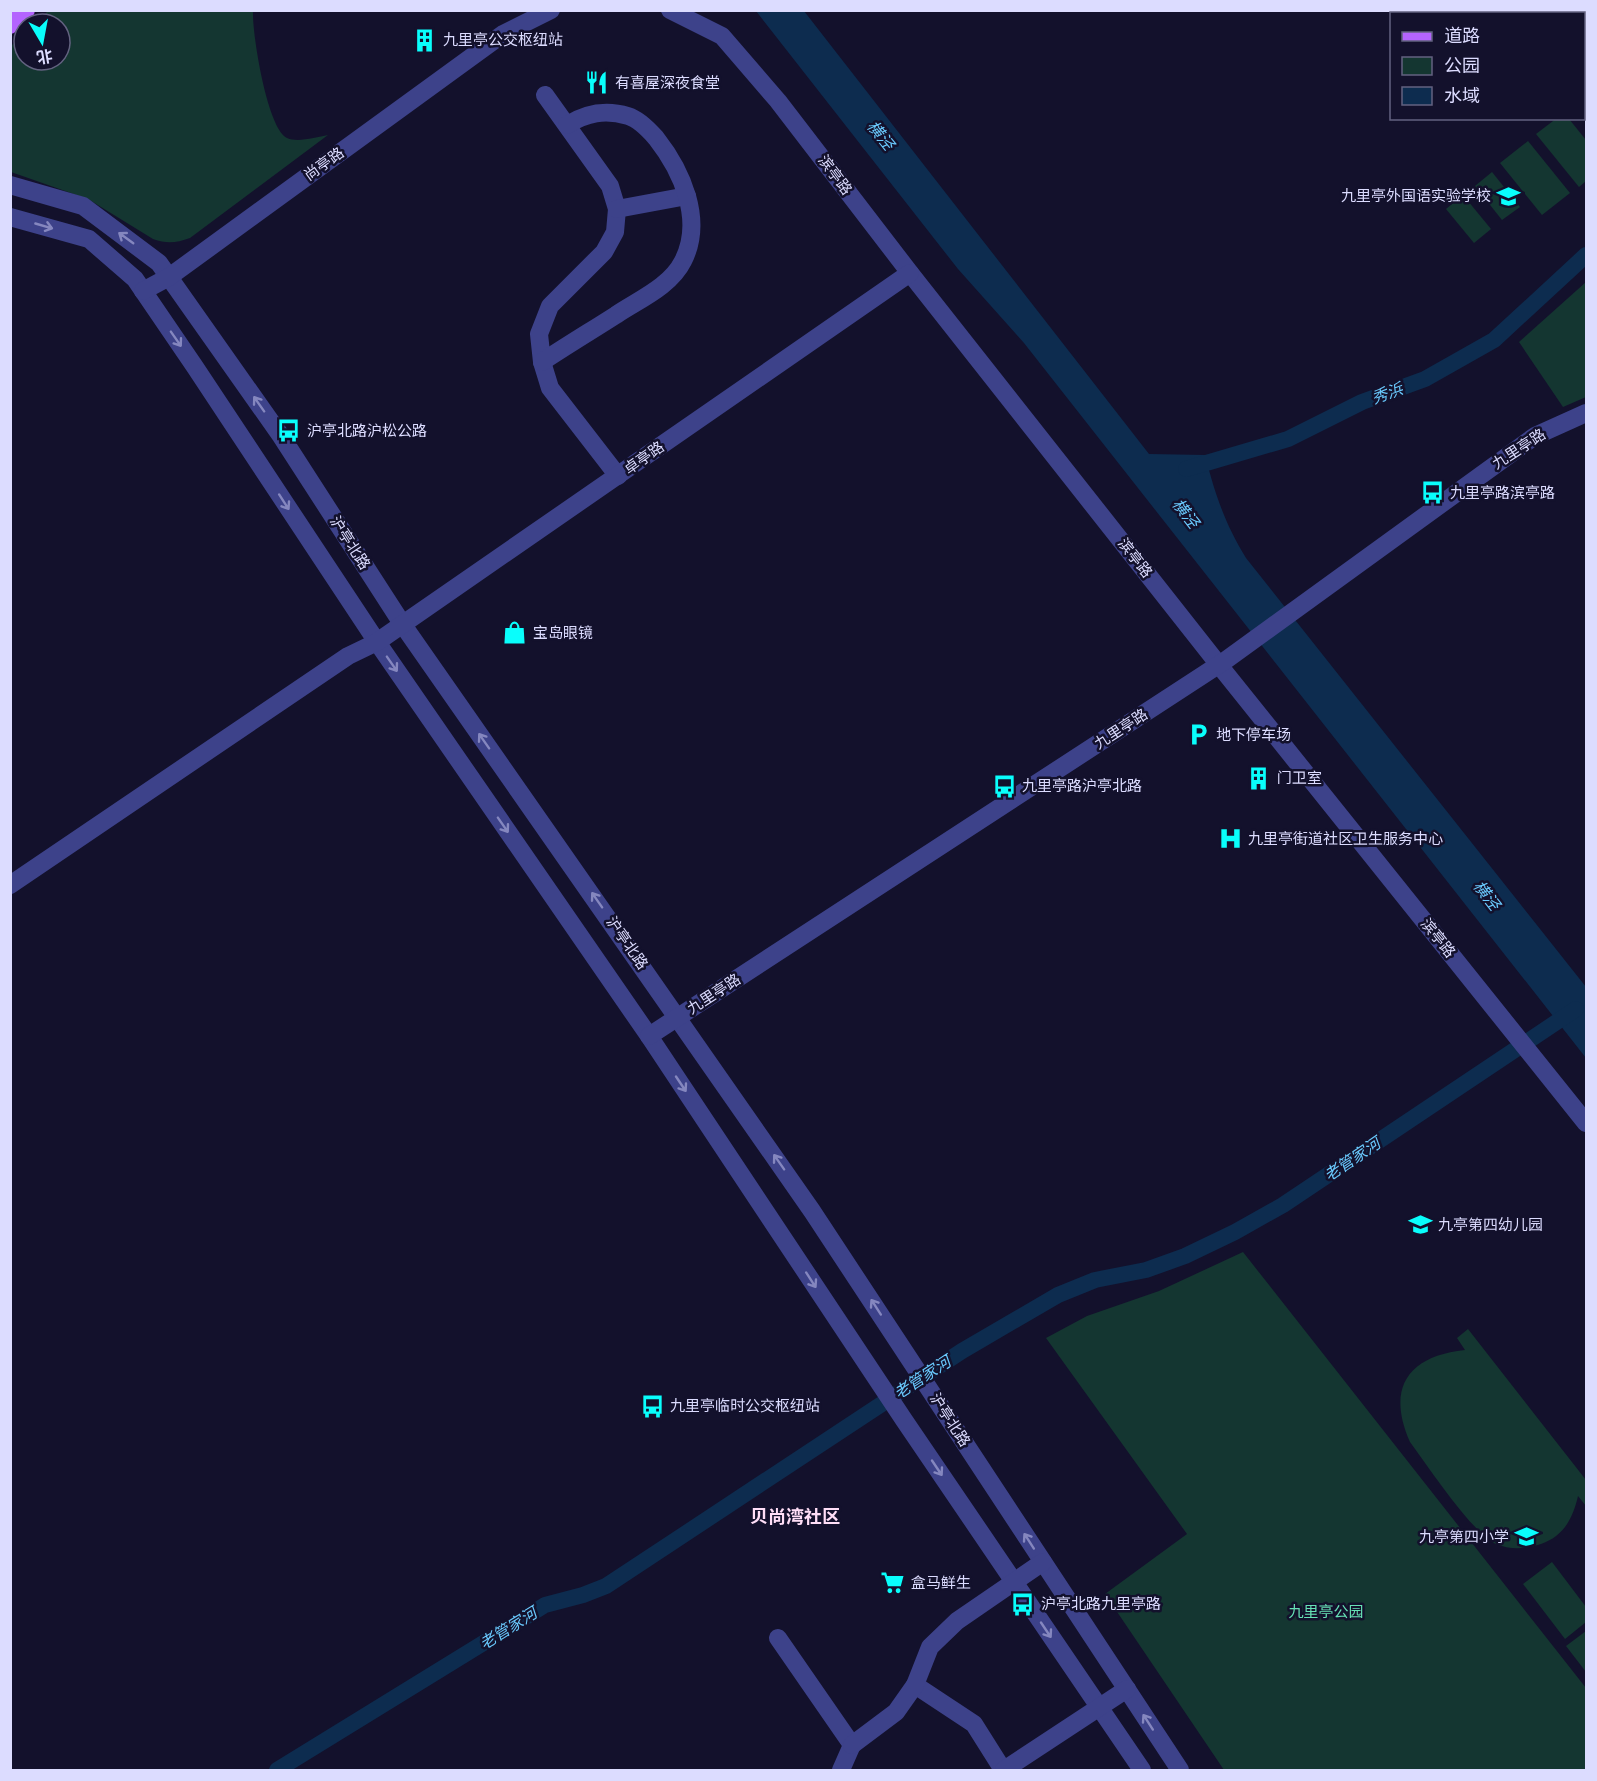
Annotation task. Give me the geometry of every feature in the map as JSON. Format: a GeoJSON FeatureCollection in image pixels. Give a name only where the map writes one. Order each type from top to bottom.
{"type":"FeatureCollection","features":[{"type":"Feature","properties":{"kind":"main road"},"geometry":{"type":"LineString","coordinates":[[10,15],[16,10]]}},
{"type":"Feature","properties":{"kind":"main road"},"geometry":{"type":"LineString","coordinates":[[10,25],[26,10]]}},
{"type":"Feature","properties":{"kind":"street","name":"尚亭路"},"geometry":{"type":"LineString","coordinates":[[143,291],[169,277],[503,34],[551,10]]}},
{"type":"Feature","properties":{"kind":"street","name":"滨亭路"},"geometry":{"type":"LineString","coordinates":[[670,10],[722,36],[778,101],[910,273],[1219,665],[1587,1123]]}},
{"type":"Feature","properties":{"kind":"street"},"geometry":{"type":"LineString","coordinates":[[545,95],[610,186],[616,208],[615,232],[604,252],[550,306],[539,334],[542,362],[550,388],[618,476]]}},
{"type":"Feature","properties":{"kind":"street"},"geometry":{"type":"LineString","coordinates":[[542,362],[665,284],[683,262],[690,241],[691,219],[680,174],[669,154],[649,129],[629,116],[602,112],[581,115],[567,125]]}},
{"type":"Feature","properties":{"kind":"street","name":"沪亭北路"},"geometry":{"type":"LineString","coordinates":[[10,185],[82,206],[159,263],[281,436],[403,625],[812,1210],[1180,1770]]}},
{"type":"Feature","properties":{"kind":"street"},"geometry":{"type":"LineString","coordinates":[[616,208],[687,196]]}},
{"type":"Feature","properties":{"kind":"street"},"geometry":{"type":"LineString","coordinates":[[10,217],[89,240],[135,279],[377,642],[649,1036],[904,1420],[1142,1770]]}},
{"type":"Feature","properties":{"kind":"street","name":"卓亭路"},"geometry":{"type":"LineString","coordinates":[[10,885],[348,656],[377,642],[403,625],[910,273]]}},
{"type":"Feature","properties":{"kind":"street","name":"九里亭路"},"geometry":{"type":"LineString","coordinates":[[649,1036],[1219,665],[1535,436],[1587,413]]}},
{"type":"Feature","properties":{"kind":"street"},"geometry":{"type":"LineString","coordinates":[[841,1770],[852,1744],[896,1712],[915,1685],[930,1647],[957,1621],[1043,1562]]}},
{"type":"Feature","properties":{"kind":"street"},"geometry":{"type":"LineString","coordinates":[[778,1638],[852,1744]]}},
{"type":"Feature","properties":{"kind":"street"},"geometry":{"type":"LineString","coordinates":[[915,1685],[974,1724],[1004,1770],[1127,1689]]}},
{"type":"Feature","properties":{"kind":"green space"},"geometry":{"type":"Polygon","coordinates":[[[253,11],[262,79],[273,117],[280,131],[287,138],[296,140],[328,135],[190,238],[172,242],[153,239],[88,199],[11,172],[11,46],[12,72],[72,72],[72,12],[47,12],[253,11]]]}},
{"type":"Feature","properties":{"kind":"green space"},"geometry":{"type":"Polygon","coordinates":[[[1554,120],[1570,120],[1586,140],[1586,181],[1579,187],[1536,134],[1554,120]]]}},
{"type":"Feature","properties":{"kind":"green space"},"geometry":{"type":"Polygon","coordinates":[[[1528,141],[1570,193],[1542,215],[1500,163],[1528,141]]]}},
{"type":"Feature","properties":{"kind":"green space"},"geometry":{"type":"Polygon","coordinates":[[[1492,172],[1520,207],[1502,220],[1475,186],[1492,172]]]}},
{"type":"Feature","properties":{"kind":"green space"},"geometry":{"type":"Polygon","coordinates":[[[1463,195],[1491,229],[1474,243],[1446,209],[1463,195]]]}},
{"type":"Feature","properties":{"kind":"green space"},"geometry":{"type":"Polygon","coordinates":[[[1586,282],[1586,397],[1563,407],[1519,342],[1586,282]]]}},
{"type":"Feature","properties":{"kind":"green space","name":"九里亭公园"},"geometry":{"type":"Polygon","coordinates":[[[1243,1252],[1586,1688],[1586,1770],[1224,1770],[1105,1594],[1187,1534],[1046,1338],[1087,1316],[1159,1291],[1243,1252]]]}},
{"type":"Feature","properties":{"kind":"green space"},"geometry":{"type":"Polygon","coordinates":[[[1468,1329],[1586,1480],[1586,1506],[1578,1496],[1566,1525],[1556,1536],[1541,1544],[1513,1548],[1501,1546],[1486,1538],[1463,1513],[1427,1466],[1410,1442],[1403,1423],[1400,1406],[1407,1378],[1429,1359],[1445,1353],[1465,1350],[1457,1338],[1468,1329]]]}},
{"type":"Feature","properties":{"kind":"green space"},"geometry":{"type":"Polygon","coordinates":[[[1552,1562],[1586,1607],[1586,1622],[1565,1639],[1523,1584],[1552,1562]]]}},
{"type":"Feature","properties":{"kind":"green space"},"geometry":{"type":"Polygon","coordinates":[[[1586,1631],[1586,1672],[1566,1646],[1586,1631]]]}},
{"type":"Feature","properties":{"kind":"water","name":"横泾"},"geometry":{"type":"Polygon","coordinates":[[[756,11],[804,11],[1149,454],[1205,455],[1221,508],[1246,558],[1586,987],[1586,1058],[1024,343],[958,269],[756,11]]]}},
{"type":"Feature","properties":{"kind":"waterway","name":"秀浜"},"geometry":{"type":"LineString","coordinates":[[1186,469],[1288,439],[1362,402],[1425,379],[1494,340],[1586,255]]}},
{"type":"Feature","properties":{"kind":"waterway","name":"老管家河"},"geometry":{"type":"LineString","coordinates":[[277,1770],[545,1605],[606,1586],[962,1351],[1058,1295],[1095,1280],[1146,1270],[1185,1256],[1283,1205],[1576,1009]]}},
{"type":"Feature","properties":{"kind":"place","name":"九里亭公交枢纽站"},"geometry":{"type":"Point","coordinates":[425,40]}},
{"type":"Feature","properties":{"kind":"place","name":"有喜屋深夜食堂"},"geometry":{"type":"Point","coordinates":[597,83]}},
{"type":"Feature","properties":{"kind":"place","name":"九里亭外国语实验学校"},"geometry":{"type":"Point","coordinates":[1509,196]}},
{"type":"Feature","properties":{"kind":"place","name":"沪亭北路沪松公路"},"geometry":{"type":"Point","coordinates":[289,431]}},
{"type":"Feature","properties":{"kind":"place","name":"九里亭路滨亭路"},"geometry":{"type":"Point","coordinates":[1432,493]}},
{"type":"Feature","properties":{"kind":"place","name":"宝岛眼镜"},"geometry":{"type":"Point","coordinates":[515,633]}},
{"type":"Feature","properties":{"kind":"place","name":"地下停车场"},"geometry":{"type":"Point","coordinates":[1198,735]}},
{"type":"Feature","properties":{"kind":"place","name":"门卫室"},"geometry":{"type":"Point","coordinates":[1259,778]}},
{"type":"Feature","properties":{"kind":"place","name":"九里亭路沪亭北路"},"geometry":{"type":"Point","coordinates":[1004,786]}},
{"type":"Feature","properties":{"kind":"place","name":"九里亭街道社区卫生服务中心"},"geometry":{"type":"Point","coordinates":[1230,839]}},
{"type":"Feature","properties":{"kind":"place","name":"九亭第四幼儿园"},"geometry":{"type":"Point","coordinates":[1420,1225]}},
{"type":"Feature","properties":{"kind":"place","name":"九里亭临时公交枢纽站"},"geometry":{"type":"Point","coordinates":[652,1406]}},
{"type":"Feature","properties":{"kind":"place","name":"九亭第四小学"},"geometry":{"type":"Point","coordinates":[1527,1537]}},
{"type":"Feature","properties":{"kind":"place","name":"盒马鲜生"},"geometry":{"type":"Point","coordinates":[893,1583]}},
{"type":"Feature","properties":{"kind":"place","name":"沪亭北路九里亭路"},"geometry":{"type":"Point","coordinates":[1023,1604]}},
{"type":"Feature","properties":{"kind":"district","name":"贝尚湾社区"},"geometry":{"type":"Point","coordinates":[795,1517]}}]}
